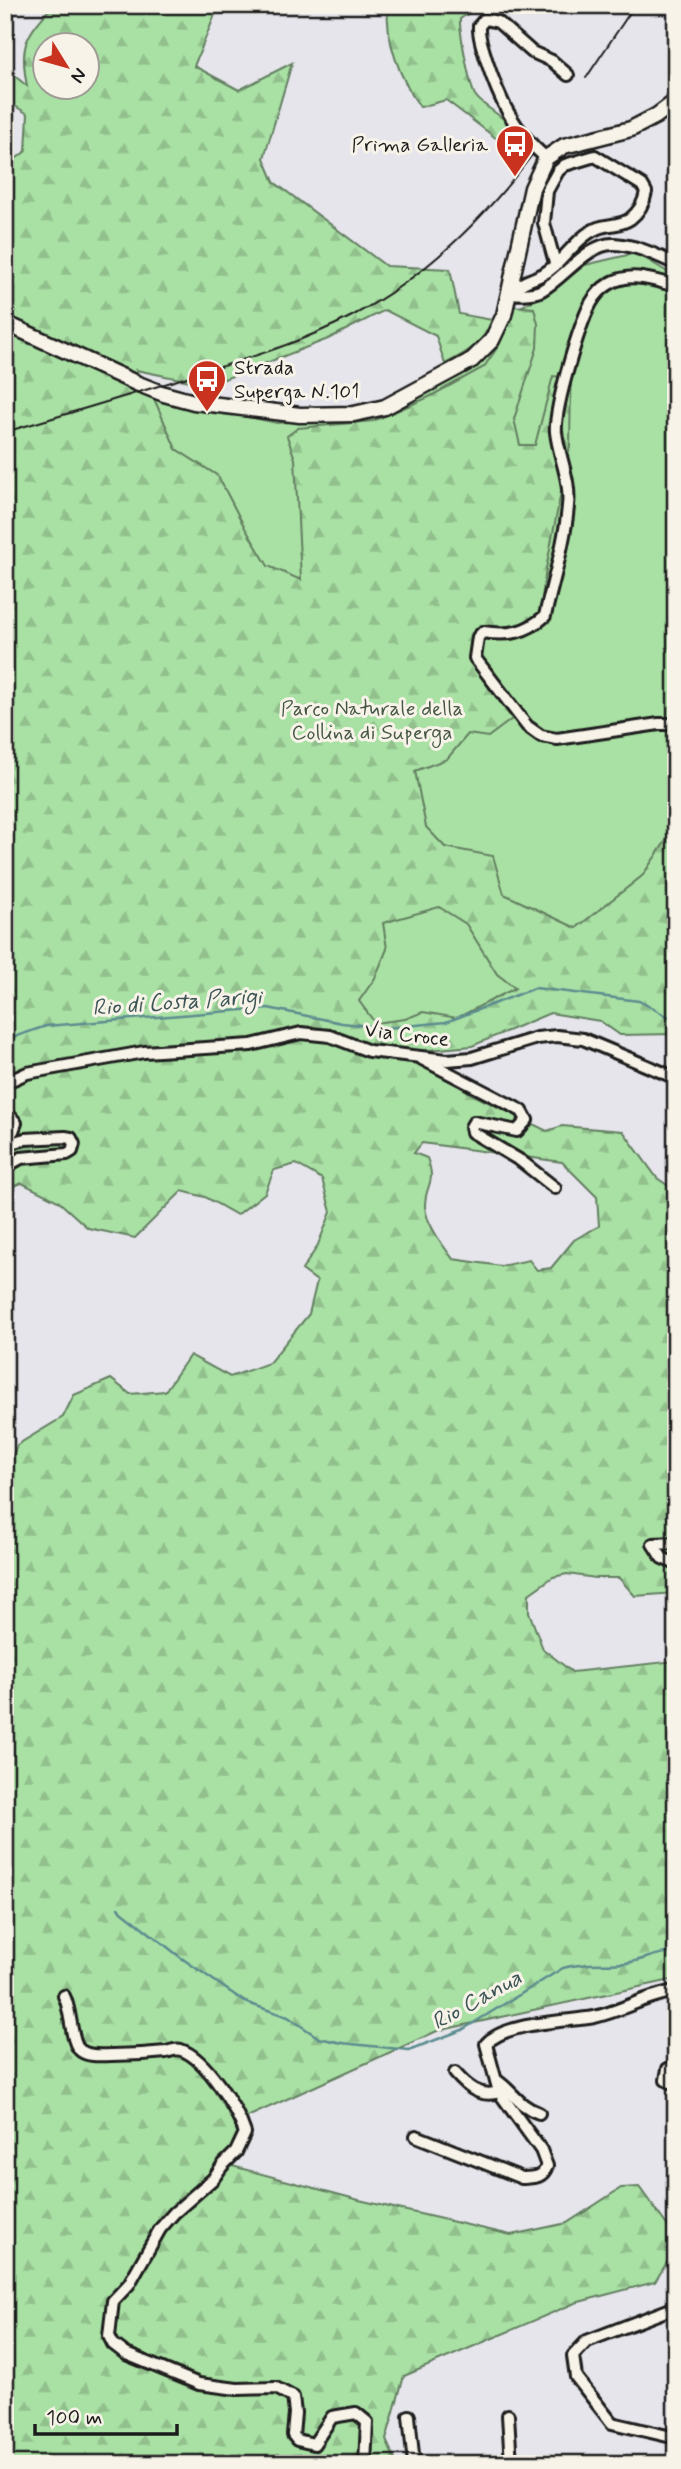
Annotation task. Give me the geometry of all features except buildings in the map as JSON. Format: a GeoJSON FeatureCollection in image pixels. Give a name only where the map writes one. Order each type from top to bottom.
{"type":"FeatureCollection","features":[{"type":"Feature","properties":{"kind":"street"},"geometry":{"type":"LineString","coordinates":[[546,158],[528,142],[500,101],[479,26],[485,19],[494,20],[531,52],[552,61],[568,75]]}},
{"type":"Feature","properties":{"kind":"street"},"geometry":{"type":"LineString","coordinates":[[5,323],[124,377],[184,399],[248,410],[300,415],[354,414],[376,410],[403,399],[480,353],[492,340],[502,322],[510,293],[532,188],[546,158],[565,146],[631,129],[656,116],[676,101]]}},
{"type":"Feature","properties":{"kind":"street"},"geometry":{"type":"LineString","coordinates":[[510,293],[522,282],[544,274],[576,243],[598,228],[626,222],[636,214],[645,201],[646,192],[642,185],[595,156],[575,161],[558,171],[547,191],[544,223],[555,263]]}},
{"type":"Feature","properties":{"kind":"street"},"geometry":{"type":"LineString","coordinates":[[510,293],[540,291],[597,247],[612,244],[639,248],[676,264]]}},
{"type":"Feature","properties":{"kind":"street"},"geometry":{"type":"LineString","coordinates":[[676,286],[640,276],[622,279],[608,284],[590,304],[568,368],[559,407],[556,430],[569,487],[568,507],[545,616],[536,624],[508,635],[483,632],[478,637],[475,658],[527,726],[541,736],[557,739],[659,724],[676,724]]}},
{"type":"Feature","properties":{"kind":"street","name":"Via Croce"},"geometry":{"type":"LineString","coordinates":[[5,1083],[27,1073],[144,1052],[251,1045],[301,1033],[330,1036],[369,1051],[447,1060],[472,1058],[537,1038],[557,1036],[583,1039],[676,1078]]}},
{"type":"Feature","properties":{"kind":"street"},"geometry":{"type":"LineString","coordinates":[[420,1056],[425,1062],[522,1111],[527,1120],[517,1131],[474,1122],[472,1132],[521,1161],[555,1188]]}},
{"type":"Feature","properties":{"kind":"street"},"geometry":{"type":"LineString","coordinates":[[5,1116],[11,1117],[16,1123],[13,1130],[5,1135]]}},
{"type":"Feature","properties":{"kind":"street"},"geometry":{"type":"LineString","coordinates":[[5,1145],[25,1139],[65,1137],[71,1138],[74,1144],[72,1151],[67,1154],[20,1158],[5,1167]]}},
{"type":"Feature","properties":{"kind":"street"},"geometry":{"type":"LineString","coordinates":[[676,1543],[653,1544],[662,1558],[676,1564]]}},
{"type":"Feature","properties":{"kind":"street"},"geometry":{"type":"LineString","coordinates":[[416,2136],[522,2178],[538,2177],[544,2173],[547,2166],[541,2150],[497,2086],[486,2044],[492,2037],[520,2028],[593,2017],[641,1999],[676,1991]]}},
{"type":"Feature","properties":{"kind":"street"},"geometry":{"type":"LineString","coordinates":[[64,1996],[70,2007],[75,2045],[82,2052],[91,2056],[138,2055],[169,2052],[178,2048],[192,2056],[219,2087],[245,2133],[236,2152],[213,2179],[160,2229],[129,2284],[113,2301],[109,2328],[113,2344],[126,2354],[205,2386],[276,2388],[286,2393],[293,2397],[293,2435],[297,2440],[314,2444],[332,2417],[356,2413],[367,2422],[365,2464]]}},
{"type":"Feature","properties":{"kind":"street"},"geometry":{"type":"LineString","coordinates":[[676,2065],[668,2069],[666,2080],[676,2084]]}},
{"type":"Feature","properties":{"kind":"street"},"geometry":{"type":"LineString","coordinates":[[455,2073],[478,2093],[486,2094],[503,2085],[519,2103],[540,2113]]}},
{"type":"Feature","properties":{"kind":"street"},"geometry":{"type":"LineString","coordinates":[[676,2307],[587,2341],[573,2356],[576,2377],[612,2423],[676,2438]]}},
{"type":"Feature","properties":{"kind":"street"},"geometry":{"type":"LineString","coordinates":[[508,2415],[511,2464]]}},
{"type":"Feature","properties":{"kind":"street"},"geometry":{"type":"LineString","coordinates":[[409,2416],[414,2464]]}},
{"type":"Feature","properties":{"kind":"green space"},"geometry":{"type":"Polygon","coordinates":[[[53,5],[219,5],[194,66],[239,90],[292,63],[264,158],[274,182],[386,266],[450,269],[459,314],[492,320],[484,336],[473,347],[445,364],[436,336],[385,310],[328,339],[209,385],[136,370],[156,403],[176,449],[218,476],[268,566],[301,580],[295,459],[287,436],[298,428],[373,421],[429,397],[484,367],[499,345],[513,306],[534,308],[538,324],[537,348],[514,419],[520,445],[535,445],[553,376],[571,378],[570,446],[540,613],[512,628],[477,629],[470,647],[471,660],[512,719],[488,737],[468,734],[447,759],[415,771],[426,827],[445,847],[493,856],[504,894],[576,928],[642,876],[676,826],[676,1034],[620,1035],[600,1021],[550,1013],[472,1046],[419,1051],[425,1068],[441,1073],[471,1094],[547,1131],[562,1126],[623,1131],[657,1178],[676,1191],[676,1593],[635,1596],[619,1578],[567,1574],[553,1577],[529,1594],[529,1612],[543,1649],[572,1672],[676,1661],[676,1979],[437,2031],[245,2118],[233,2142],[232,2166],[359,2200],[511,2235],[567,2223],[621,2188],[639,2187],[669,2228],[669,2259],[655,2282],[575,2303],[404,2376],[386,2440],[397,2464],[5,2464],[5,1478],[17,1445],[63,1417],[74,1395],[111,1379],[130,1394],[165,1391],[190,1355],[230,1377],[269,1363],[309,1314],[317,1281],[302,1270],[317,1247],[331,1212],[322,1179],[296,1164],[274,1170],[265,1193],[237,1215],[205,1197],[182,1191],[135,1238],[88,1228],[58,1201],[22,1183],[5,1189],[5,167],[26,151],[28,114],[5,100],[5,68],[27,86],[24,60],[31,33],[53,5]],[[439,907],[383,923],[387,949],[375,978],[359,1001],[375,1023],[405,1019],[423,1012],[457,1018],[515,988],[497,974],[466,924],[439,907]],[[422,1143],[414,1153],[427,1158],[430,1167],[431,1179],[425,1199],[426,1212],[436,1234],[453,1259],[501,1266],[529,1260],[537,1270],[551,1268],[574,1240],[599,1226],[597,1197],[562,1162],[422,1143]]]}},
{"type":"Feature","properties":{"kind":"green space"},"geometry":{"type":"Polygon","coordinates":[[[388,5],[481,5],[460,19],[468,70],[475,95],[509,126],[510,141],[501,142],[446,100],[420,107],[395,59],[389,32],[388,5]]]}},
{"type":"Feature","properties":{"kind":"green space","name":"Parco Naturale della Collina di Superga"},"geometry":{"type":"Polygon","coordinates":[[[636,253],[676,277],[676,1035],[632,1023],[543,1006],[493,1026],[348,1029],[150,396],[277,423],[347,418],[479,362],[511,311],[538,299],[585,265],[636,253]]]}},
{"type":"Feature","properties":{"kind":"waterway","name":"Rio di Costa Parigi"},"geometry":{"type":"LineString","coordinates":[[5,1040],[46,1026],[268,1008],[342,1023],[387,1028],[446,1022],[535,988],[639,1001],[676,1021]]}},
{"type":"Feature","properties":{"kind":"waterway","name":"Rio Canua"},"geometry":{"type":"LineString","coordinates":[[118,1908],[180,1957],[245,2002],[288,2017],[319,2038],[409,2050],[462,2030],[563,1968],[586,1964],[626,1963],[663,1953],[676,1953]]}},
{"type":"Feature","properties":{"kind":"tram line"},"geometry":{"type":"LineString","coordinates":[[586,78],[635,5]]}},
{"type":"Feature","properties":{"kind":"tram line"},"geometry":{"type":"LineString","coordinates":[[5,432],[262,354],[352,316],[403,284],[451,245],[494,202],[532,155]]}},
{"type":"Feature","properties":{"kind":"place","name":"Prima Galleria"},"geometry":{"type":"Point","coordinates":[515,178]}},
{"type":"Feature","properties":{"kind":"place","name":"Strada Superga N.101"},"geometry":{"type":"Point","coordinates":[207,413]}}]}
